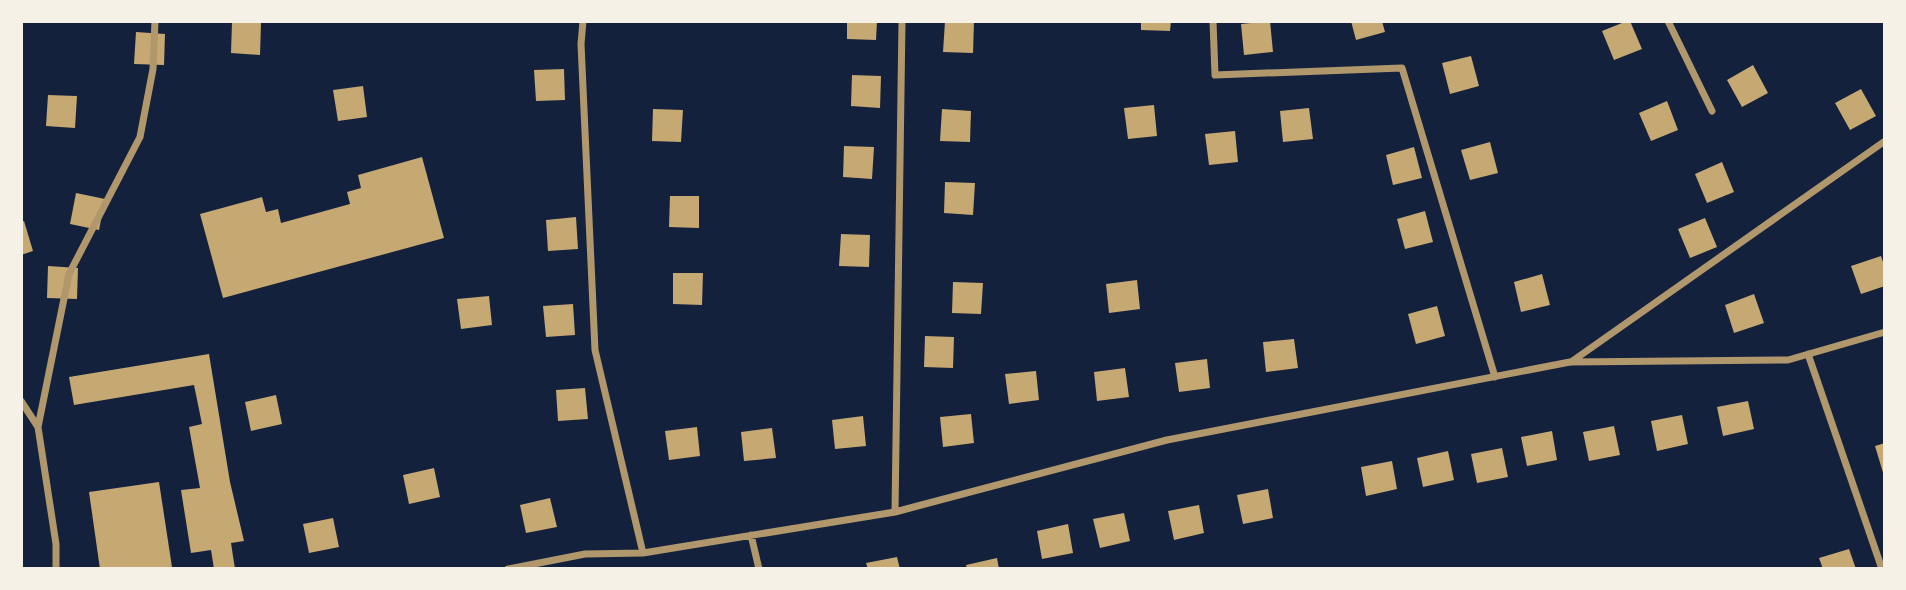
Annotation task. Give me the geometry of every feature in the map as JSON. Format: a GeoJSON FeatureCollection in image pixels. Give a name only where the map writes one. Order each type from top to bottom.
{"type":"FeatureCollection","features":[{"type":"Feature","properties":{"kind":"street"},"geometry":{"type":"LineString","coordinates":[[56,569],[57,544],[38,428],[69,274],[140,137],[153,69],[155,21]]}},
{"type":"Feature","properties":{"kind":"street"},"geometry":{"type":"LineString","coordinates":[[583,21],[581,44],[595,350],[643,553]]}},
{"type":"Feature","properties":{"kind":"street"},"geometry":{"type":"LineString","coordinates":[[895,512],[902,21]]}},
{"type":"Feature","properties":{"kind":"street"},"geometry":{"type":"LineString","coordinates":[[1213,21],[1215,75],[1402,68],[1495,377]]}},
{"type":"Feature","properties":{"kind":"street"},"geometry":{"type":"LineString","coordinates":[[1668,21],[1712,111]]}},
{"type":"Feature","properties":{"kind":"street"},"geometry":{"type":"LineString","coordinates":[[1570,362],[1885,141]]}},
{"type":"Feature","properties":{"kind":"street"},"geometry":{"type":"LineString","coordinates":[[508,569],[585,554],[643,553],[895,512],[1167,440],[1570,362],[1787,360],[1885,332]]}},
{"type":"Feature","properties":{"kind":"street"},"geometry":{"type":"LineString","coordinates":[[1808,354],[1882,569]]}},
{"type":"Feature","properties":{"kind":"street"},"geometry":{"type":"LineString","coordinates":[[21,401],[38,428]]}},
{"type":"Feature","properties":{"kind":"street"},"geometry":{"type":"LineString","coordinates":[[751,535],[759,569]]}},
{"type":"Feature","properties":{"kind":"building"},"geometry":{"type":"Polygon","coordinates":[[[847,21],[877,21],[876,40],[847,39],[847,21]]]}},
{"type":"Feature","properties":{"kind":"building"},"geometry":{"type":"Polygon","coordinates":[[[945,21],[974,22],[973,53],[943,52],[945,21]]]}},
{"type":"Feature","properties":{"kind":"building"},"geometry":{"type":"Polygon","coordinates":[[[1141,21],[1171,21],[1170,31],[1141,30],[1141,21]]]}},
{"type":"Feature","properties":{"kind":"building"},"geometry":{"type":"Polygon","coordinates":[[[1270,21],[1273,52],[1244,55],[1241,24],[1270,21]]]}},
{"type":"Feature","properties":{"kind":"building"},"geometry":{"type":"Polygon","coordinates":[[[1351,21],[1382,21],[1385,32],[1356,40],[1351,21]]]}},
{"type":"Feature","properties":{"kind":"building"},"geometry":{"type":"Polygon","coordinates":[[[1630,21],[1642,49],[1614,60],[1602,31],[1630,21]]]}},
{"type":"Feature","properties":{"kind":"building"},"geometry":{"type":"Polygon","coordinates":[[[232,22],[261,23],[260,55],[231,53],[232,22]]]}},
{"type":"Feature","properties":{"kind":"building"},"geometry":{"type":"Polygon","coordinates":[[[136,32],[165,34],[164,65],[134,64],[136,32]]]}},
{"type":"Feature","properties":{"kind":"building"},"geometry":{"type":"Polygon","coordinates":[[[1471,56],[1479,86],[1450,94],[1442,63],[1471,56]]]}},
{"type":"Feature","properties":{"kind":"building"},"geometry":{"type":"Polygon","coordinates":[[[1753,65],[1768,93],[1742,107],[1727,80],[1753,65]]]}},
{"type":"Feature","properties":{"kind":"building"},"geometry":{"type":"Polygon","coordinates":[[[564,69],[565,100],[536,101],[534,70],[564,69]]]}},
{"type":"Feature","properties":{"kind":"building"},"geometry":{"type":"Polygon","coordinates":[[[852,75],[881,76],[880,108],[851,106],[852,75]]]}},
{"type":"Feature","properties":{"kind":"building"},"geometry":{"type":"Polygon","coordinates":[[[363,86],[367,117],[338,121],[333,90],[363,86]]]}},
{"type":"Feature","properties":{"kind":"building"},"geometry":{"type":"Polygon","coordinates":[[[1861,89],[1876,116],[1850,130],[1835,103],[1861,89]]]}},
{"type":"Feature","properties":{"kind":"building"},"geometry":{"type":"Polygon","coordinates":[[[48,95],[77,96],[75,128],[46,126],[48,95]]]}},
{"type":"Feature","properties":{"kind":"building"},"geometry":{"type":"Polygon","coordinates":[[[1667,101],[1678,130],[1651,141],[1639,113],[1667,101]]]}},
{"type":"Feature","properties":{"kind":"building"},"geometry":{"type":"Polygon","coordinates":[[[1154,105],[1157,136],[1128,139],[1124,108],[1154,105]]]}},
{"type":"Feature","properties":{"kind":"building"},"geometry":{"type":"Polygon","coordinates":[[[1309,108],[1313,139],[1283,142],[1280,111],[1309,108]]]}},
{"type":"Feature","properties":{"kind":"building"},"geometry":{"type":"Polygon","coordinates":[[[653,109],[683,110],[681,142],[652,141],[653,109]]]}},
{"type":"Feature","properties":{"kind":"building"},"geometry":{"type":"Polygon","coordinates":[[[942,109],[971,111],[970,142],[940,141],[942,109]]]}},
{"type":"Feature","properties":{"kind":"building"},"geometry":{"type":"Polygon","coordinates":[[[1235,131],[1238,162],[1209,165],[1205,134],[1235,131]]]}},
{"type":"Feature","properties":{"kind":"building"},"geometry":{"type":"Polygon","coordinates":[[[1490,142],[1498,173],[1470,180],[1461,150],[1490,142]]]}},
{"type":"Feature","properties":{"kind":"building"},"geometry":{"type":"Polygon","coordinates":[[[844,146],[874,147],[872,179],[843,177],[844,146]]]}},
{"type":"Feature","properties":{"kind":"building"},"geometry":{"type":"Polygon","coordinates":[[[1414,147],[1422,178],[1393,185],[1386,155],[1414,147]]]}},
{"type":"Feature","properties":{"kind":"building"},"geometry":{"type":"Polygon","coordinates":[[[422,157],[444,238],[223,298],[200,214],[262,197],[266,212],[278,209],[281,223],[350,204],[347,192],[361,188],[358,175],[422,157]]]}},
{"type":"Feature","properties":{"kind":"building"},"geometry":{"type":"Polygon","coordinates":[[[1722,162],[1734,192],[1707,203],[1695,174],[1722,162]]]}},
{"type":"Feature","properties":{"kind":"building"},"geometry":{"type":"Polygon","coordinates":[[[945,182],[975,183],[973,215],[944,213],[945,182]]]}},
{"type":"Feature","properties":{"kind":"building"},"geometry":{"type":"Polygon","coordinates":[[[76,193],[105,199],[99,230],[70,224],[76,193]]]}},
{"type":"Feature","properties":{"kind":"building"},"geometry":{"type":"Polygon","coordinates":[[[670,196],[699,196],[699,228],[669,227],[670,196]]]}},
{"type":"Feature","properties":{"kind":"building"},"geometry":{"type":"Polygon","coordinates":[[[1425,211],[1433,242],[1405,249],[1397,219],[1425,211]]]}},
{"type":"Feature","properties":{"kind":"building"},"geometry":{"type":"Polygon","coordinates":[[[576,217],[578,249],[548,251],[546,220],[576,217]]]}},
{"type":"Feature","properties":{"kind":"building"},"geometry":{"type":"Polygon","coordinates":[[[1705,218],[1717,247],[1690,258],[1678,229],[1705,218]]]}},
{"type":"Feature","properties":{"kind":"building"},"geometry":{"type":"Polygon","coordinates":[[[24,221],[33,251],[21,255],[21,222],[24,221]]]}},
{"type":"Feature","properties":{"kind":"building"},"geometry":{"type":"Polygon","coordinates":[[[841,234],[870,235],[869,267],[839,266],[841,234]]]}},
{"type":"Feature","properties":{"kind":"building"},"geometry":{"type":"Polygon","coordinates":[[[1881,256],[1885,268],[1885,286],[1861,294],[1851,266],[1881,256]]]}},
{"type":"Feature","properties":{"kind":"building"},"geometry":{"type":"Polygon","coordinates":[[[48,266],[78,268],[77,299],[47,298],[48,266]]]}},
{"type":"Feature","properties":{"kind":"building"},"geometry":{"type":"Polygon","coordinates":[[[673,273],[703,273],[702,305],[673,304],[673,273]]]}},
{"type":"Feature","properties":{"kind":"building"},"geometry":{"type":"Polygon","coordinates":[[[1542,274],[1550,305],[1521,312],[1514,282],[1542,274]]]}},
{"type":"Feature","properties":{"kind":"building"},"geometry":{"type":"Polygon","coordinates":[[[1137,280],[1140,309],[1109,313],[1106,284],[1137,280]]]}},
{"type":"Feature","properties":{"kind":"building"},"geometry":{"type":"Polygon","coordinates":[[[953,282],[983,283],[981,314],[952,313],[953,282]]]}},
{"type":"Feature","properties":{"kind":"building"},"geometry":{"type":"Polygon","coordinates":[[[1754,294],[1764,323],[1734,333],[1725,305],[1754,294]]]}},
{"type":"Feature","properties":{"kind":"building"},"geometry":{"type":"Polygon","coordinates":[[[489,296],[492,325],[461,329],[457,299],[489,296]]]}},
{"type":"Feature","properties":{"kind":"building"},"geometry":{"type":"Polygon","coordinates":[[[573,304],[575,335],[546,337],[543,306],[573,304]]]}},
{"type":"Feature","properties":{"kind":"building"},"geometry":{"type":"Polygon","coordinates":[[[1437,306],[1445,336],[1416,344],[1408,314],[1437,306]]]}},
{"type":"Feature","properties":{"kind":"building"},"geometry":{"type":"Polygon","coordinates":[[[925,336],[954,337],[953,368],[924,367],[925,336]]]}},
{"type":"Feature","properties":{"kind":"building"},"geometry":{"type":"Polygon","coordinates":[[[1294,339],[1298,368],[1266,372],[1263,342],[1294,339]]]}},
{"type":"Feature","properties":{"kind":"building"},"geometry":{"type":"Polygon","coordinates":[[[209,354],[230,482],[244,541],[231,543],[235,569],[214,569],[211,550],[191,553],[181,490],[200,488],[189,427],[202,424],[194,385],[74,405],[69,377],[209,354]]]}},
{"type":"Feature","properties":{"kind":"building"},"geometry":{"type":"Polygon","coordinates":[[[1207,359],[1210,388],[1179,392],[1175,363],[1207,359]]]}},
{"type":"Feature","properties":{"kind":"building"},"geometry":{"type":"Polygon","coordinates":[[[1125,368],[1129,397],[1097,401],[1094,372],[1125,368]]]}},
{"type":"Feature","properties":{"kind":"building"},"geometry":{"type":"Polygon","coordinates":[[[1036,371],[1039,400],[1009,404],[1005,374],[1036,371]]]}},
{"type":"Feature","properties":{"kind":"building"},"geometry":{"type":"Polygon","coordinates":[[[585,388],[588,419],[558,421],[556,390],[585,388]]]}},
{"type":"Feature","properties":{"kind":"building"},"geometry":{"type":"Polygon","coordinates":[[[276,395],[282,424],[251,431],[245,402],[276,395]]]}},
{"type":"Feature","properties":{"kind":"building"},"geometry":{"type":"Polygon","coordinates":[[[1748,401],[1754,429],[1723,436],[1717,407],[1748,401]]]}},
{"type":"Feature","properties":{"kind":"building"},"geometry":{"type":"Polygon","coordinates":[[[971,414],[974,443],[943,447],[940,417],[971,414]]]}},
{"type":"Feature","properties":{"kind":"building"},"geometry":{"type":"Polygon","coordinates":[[[1682,415],[1688,444],[1657,451],[1651,421],[1682,415]]]}},
{"type":"Feature","properties":{"kind":"building"},"geometry":{"type":"Polygon","coordinates":[[[863,416],[866,446],[835,449],[832,420],[863,416]]]}},
{"type":"Feature","properties":{"kind":"building"},"geometry":{"type":"Polygon","coordinates":[[[1614,426],[1620,455],[1589,461],[1583,432],[1614,426]]]}},
{"type":"Feature","properties":{"kind":"building"},"geometry":{"type":"Polygon","coordinates":[[[697,427],[700,456],[669,460],[665,431],[697,427]]]}},
{"type":"Feature","properties":{"kind":"building"},"geometry":{"type":"Polygon","coordinates":[[[772,428],[776,458],[744,461],[741,432],[772,428]]]}},
{"type":"Feature","properties":{"kind":"building"},"geometry":{"type":"Polygon","coordinates":[[[1552,431],[1557,460],[1527,466],[1521,437],[1552,431]]]}},
{"type":"Feature","properties":{"kind":"building"},"geometry":{"type":"Polygon","coordinates":[[[1885,443],[1885,476],[1884,476],[1875,446],[1885,443]]]}},
{"type":"Feature","properties":{"kind":"building"},"geometry":{"type":"Polygon","coordinates":[[[1502,448],[1508,477],[1477,483],[1471,454],[1502,448]]]}},
{"type":"Feature","properties":{"kind":"building"},"geometry":{"type":"Polygon","coordinates":[[[1448,451],[1454,480],[1423,487],[1417,458],[1448,451]]]}},
{"type":"Feature","properties":{"kind":"building"},"geometry":{"type":"Polygon","coordinates":[[[1392,461],[1397,489],[1366,496],[1361,467],[1392,461]]]}},
{"type":"Feature","properties":{"kind":"building"},"geometry":{"type":"Polygon","coordinates":[[[434,468],[440,497],[409,504],[403,475],[434,468]]]}},
{"type":"Feature","properties":{"kind":"building"},"geometry":{"type":"Polygon","coordinates":[[[159,482],[172,567],[100,569],[89,492],[159,482]]]}},
{"type":"Feature","properties":{"kind":"building"},"geometry":{"type":"Polygon","coordinates":[[[1268,489],[1273,518],[1243,524],[1237,495],[1268,489]]]}},
{"type":"Feature","properties":{"kind":"building"},"geometry":{"type":"Polygon","coordinates":[[[550,498],[557,527],[526,533],[520,505],[550,498]]]}},
{"type":"Feature","properties":{"kind":"building"},"geometry":{"type":"Polygon","coordinates":[[[1199,505],[1204,533],[1174,540],[1168,511],[1199,505]]]}},
{"type":"Feature","properties":{"kind":"building"},"geometry":{"type":"Polygon","coordinates":[[[1124,513],[1130,541],[1100,548],[1093,519],[1124,513]]]}},
{"type":"Feature","properties":{"kind":"building"},"geometry":{"type":"Polygon","coordinates":[[[333,518],[339,547],[309,553],[303,524],[333,518]]]}},
{"type":"Feature","properties":{"kind":"building"},"geometry":{"type":"Polygon","coordinates":[[[1068,524],[1073,553],[1042,559],[1037,531],[1068,524]]]}},
{"type":"Feature","properties":{"kind":"building"},"geometry":{"type":"Polygon","coordinates":[[[1849,549],[1856,569],[1823,569],[1819,558],[1849,549]]]}},
{"type":"Feature","properties":{"kind":"building"},"geometry":{"type":"Polygon","coordinates":[[[897,557],[900,569],[868,569],[866,563],[897,557]]]}},
{"type":"Feature","properties":{"kind":"building"},"geometry":{"type":"Polygon","coordinates":[[[997,558],[999,569],[967,569],[966,565],[997,558]]]}}]}
